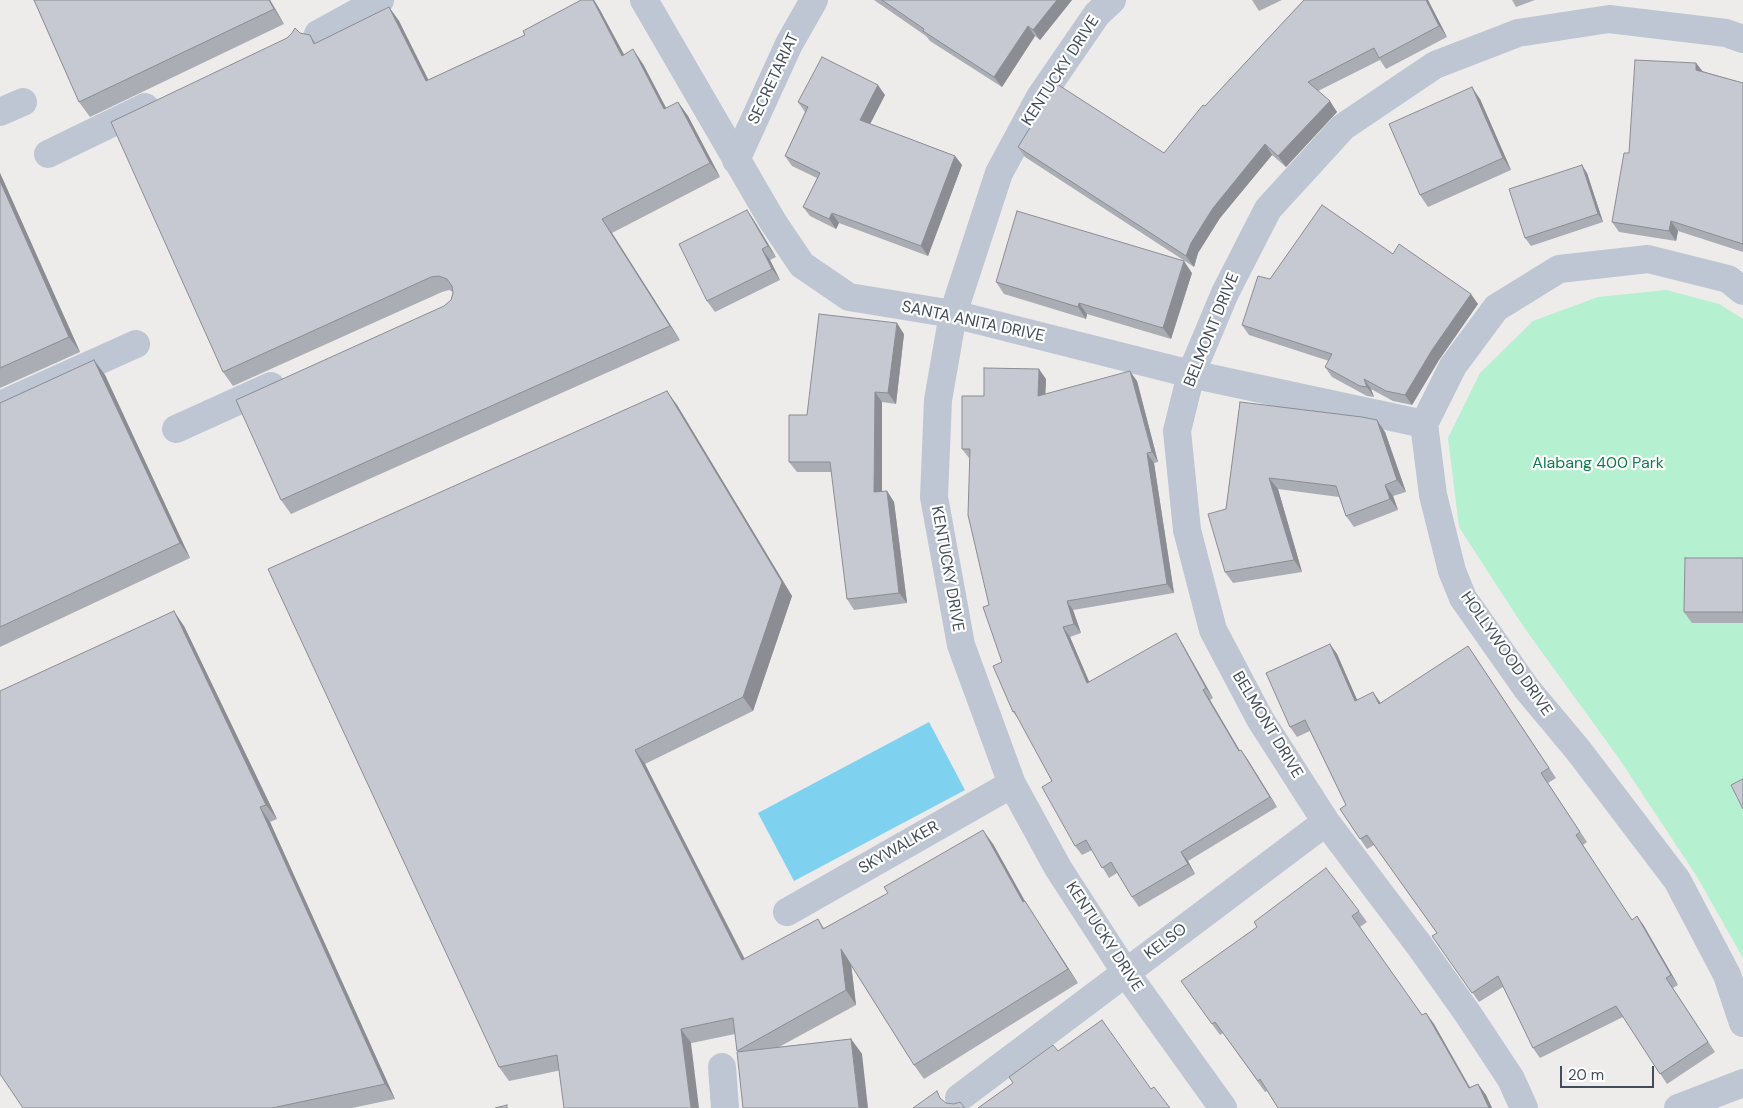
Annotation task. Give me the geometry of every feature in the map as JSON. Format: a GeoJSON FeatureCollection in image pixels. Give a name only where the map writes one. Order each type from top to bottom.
{"type":"FeatureCollection","features":[{"type":"Feature","properties":{"kind":"street"},"geometry":{"type":"LineString","coordinates":[[318,34],[380,0]]}},
{"type":"Feature","properties":{"kind":"street","name":"SANTA ANITA DRIVE"},"geometry":{"type":"LineString","coordinates":[[644,0],[736,160],[773,222],[802,265],[849,298],[953,314],[1192,374],[1424,424]]}},
{"type":"Feature","properties":{"kind":"street","name":"SECRETARIAT"},"geometry":{"type":"LineString","coordinates":[[736,160],[789,44],[814,0]]}},
{"type":"Feature","properties":{"kind":"street","name":"KENTUCKY DRIVE"},"geometry":{"type":"LineString","coordinates":[[1112,0],[1097,14],[1040,98],[999,173],[953,314],[938,400],[934,497],[960,645],[1012,784],[1058,868],[1126,973],[1223,1108]]}},
{"type":"Feature","properties":{"kind":"street","name":"BELMONT DRIVE"},"geometry":{"type":"LineString","coordinates":[[1524,1108],[1511,1079],[1468,1014],[1419,945],[1326,822],[1260,719],[1213,630],[1187,530],[1177,431],[1192,374],[1225,293],[1268,209],[1343,127],[1436,65],[1518,33],[1608,10],[1743,38]]}},
{"type":"Feature","properties":{"kind":"street"},"geometry":{"type":"LineString","coordinates":[[48,154],[165,98]]}},
{"type":"Feature","properties":{"kind":"street"},"geometry":{"type":"LineString","coordinates":[[1424,424],[1453,366],[1496,308],[1559,269],[1648,259],[1728,279],[1743,291]]}},
{"type":"Feature","properties":{"kind":"street"},"geometry":{"type":"LineString","coordinates":[[0,405],[136,344]]}},
{"type":"Feature","properties":{"kind":"street"},"geometry":{"type":"LineString","coordinates":[[176,430],[294,376]]}},
{"type":"Feature","properties":{"kind":"street","name":"HOLLYWOOD DRIVE"},"geometry":{"type":"LineString","coordinates":[[1424,424],[1433,495],[1452,571],[1463,598],[1527,688],[1578,750],[1677,880],[1727,975],[1743,1023]]}},
{"type":"Feature","properties":{"kind":"street","name":"SKYWALKER"},"geometry":{"type":"LineString","coordinates":[[787,912],[1012,784]]}},
{"type":"Feature","properties":{"kind":"street","name":"KELSO"},"geometry":{"type":"LineString","coordinates":[[959,1098],[1326,822]]}},
{"type":"Feature","properties":{"kind":"street"},"geometry":{"type":"LineString","coordinates":[[722,1067],[725,1108]]}},
{"type":"Feature","properties":{"kind":"street"},"geometry":{"type":"LineString","coordinates":[[1678,1108],[1743,1083]]}},
{"type":"Feature","properties":{"kind":"green space","name":"Alabang 400 Park"},"geometry":{"type":"Polygon","coordinates":[[[1666,290],[1719,304],[1743,319],[1743,958],[1696,875],[1618,757],[1523,626],[1459,527],[1448,438],[1480,373],[1533,321],[1598,297],[1666,290]]]}},
{"type":"Feature","properties":{"kind":"water"},"geometry":{"type":"Polygon","coordinates":[[[929,722],[965,790],[794,881],[758,813],[929,722]]]}},
{"type":"Feature","properties":{"kind":"building"},"geometry":{"type":"Polygon","coordinates":[[[34,0],[269,0],[274,9],[79,102],[34,0]]]}},
{"type":"Feature","properties":{"kind":"building"},"geometry":{"type":"Polygon","coordinates":[[[581,0],[593,0],[622,56],[633,49],[664,109],[678,102],[710,163],[602,219],[670,326],[281,500],[236,400],[444,306],[451,300],[452,286],[447,279],[439,276],[431,277],[223,372],[111,122],[287,38],[295,28],[300,33],[310,35],[314,44],[389,7],[426,81],[525,35],[523,31],[581,0]]]}},
{"type":"Feature","properties":{"kind":"building"},"geometry":{"type":"Polygon","coordinates":[[[882,0],[1057,0],[1033,30],[1028,26],[994,77],[923,31],[924,29],[882,0]]]}},
{"type":"Feature","properties":{"kind":"building"},"geometry":{"type":"Polygon","coordinates":[[[1304,0],[1426,0],[1439,26],[1379,58],[1374,48],[1308,82],[1330,101],[1278,156],[1265,144],[1213,208],[1191,243],[1186,256],[1018,147],[1057,84],[1164,153],[1203,105],[1205,106],[1304,0]]]}},
{"type":"Feature","properties":{"kind":"building"},"geometry":{"type":"Polygon","coordinates":[[[822,57],[878,85],[860,120],[955,156],[921,246],[832,213],[829,219],[803,207],[820,173],[785,156],[808,107],[798,102],[822,57]]]}},
{"type":"Feature","properties":{"kind":"building"},"geometry":{"type":"Polygon","coordinates":[[[1635,60],[1696,63],[1696,70],[1743,83],[1743,244],[1671,221],[1669,231],[1612,222],[1624,153],[1629,153],[1635,60]]]}},
{"type":"Feature","properties":{"kind":"building"},"geometry":{"type":"Polygon","coordinates":[[[1472,87],[1503,158],[1420,195],[1389,124],[1472,87]]]}},
{"type":"Feature","properties":{"kind":"building"},"geometry":{"type":"Polygon","coordinates":[[[1582,165],[1598,214],[1525,238],[1509,189],[1582,165]]]}},
{"type":"Feature","properties":{"kind":"building"},"geometry":{"type":"Polygon","coordinates":[[[0,181],[69,337],[0,368],[0,181]]]}},
{"type":"Feature","properties":{"kind":"building"},"geometry":{"type":"Polygon","coordinates":[[[1322,205],[1393,254],[1399,244],[1471,294],[1432,350],[1405,395],[1386,391],[1364,379],[1367,387],[1360,386],[1325,367],[1332,354],[1242,325],[1258,276],[1270,279],[1322,205]]]}},
{"type":"Feature","properties":{"kind":"building"},"geometry":{"type":"Polygon","coordinates":[[[747,210],[768,246],[762,249],[772,269],[707,301],[679,244],[747,210]]]}},
{"type":"Feature","properties":{"kind":"building"},"geometry":{"type":"Polygon","coordinates":[[[1017,211],[1184,261],[1163,328],[1079,303],[1078,307],[996,282],[1017,211]]]}},
{"type":"Feature","properties":{"kind":"building"},"geometry":{"type":"Polygon","coordinates":[[[819,314],[897,323],[888,393],[875,392],[874,492],[887,491],[899,593],[847,599],[830,462],[789,462],[789,415],[807,415],[819,314]]]}},
{"type":"Feature","properties":{"kind":"building"},"geometry":{"type":"Polygon","coordinates":[[[94,360],[180,543],[0,627],[0,403],[94,360]]]}},
{"type":"Feature","properties":{"kind":"building"},"geometry":{"type":"Polygon","coordinates":[[[984,368],[1039,369],[1038,396],[1130,371],[1152,452],[1147,453],[1167,584],[1067,601],[1074,624],[1063,627],[1087,683],[1176,633],[1206,688],[1203,690],[1239,751],[1241,750],[1270,797],[1181,852],[1188,864],[1132,897],[1111,862],[1102,868],[1086,840],[1075,846],[1042,787],[1052,781],[1013,712],[993,666],[1002,662],[983,607],[989,605],[968,515],[970,449],[962,449],[962,396],[984,396],[984,368]]]}},
{"type":"Feature","properties":{"kind":"building"},"geometry":{"type":"Polygon","coordinates":[[[667,391],[782,582],[743,697],[635,750],[742,960],[818,919],[823,929],[888,893],[884,887],[983,830],[1023,902],[1025,901],[1068,969],[914,1065],[841,949],[846,990],[737,1051],[733,1018],[681,1029],[691,1108],[564,1108],[557,1055],[499,1067],[268,569],[667,391]]]}},
{"type":"Feature","properties":{"kind":"building"},"geometry":{"type":"Polygon","coordinates":[[[1240,402],[1377,420],[1397,480],[1385,485],[1390,499],[1346,516],[1336,486],[1269,478],[1294,560],[1225,572],[1208,514],[1226,509],[1240,402]]]}},
{"type":"Feature","properties":{"kind":"building"},"geometry":{"type":"Polygon","coordinates":[[[1685,558],[1743,558],[1743,612],[1684,612],[1685,558]]]}},
{"type":"Feature","properties":{"kind":"building"},"geometry":{"type":"Polygon","coordinates":[[[174,611],[266,805],[260,807],[385,1084],[272,1108],[23,1108],[0,1074],[0,691],[174,611]]]}},
{"type":"Feature","properties":{"kind":"building"},"geometry":{"type":"Polygon","coordinates":[[[1330,644],[1355,701],[1373,692],[1379,704],[1468,646],[1549,768],[1541,773],[1580,832],[1576,835],[1632,920],[1637,916],[1671,975],[1666,978],[1708,1042],[1660,1074],[1616,1006],[1533,1048],[1498,976],[1472,993],[1432,936],[1437,933],[1367,835],[1360,839],[1340,809],[1346,805],[1305,720],[1290,727],[1266,673],[1330,644]]]}},
{"type":"Feature","properties":{"kind":"building"},"geometry":{"type":"Polygon","coordinates":[[[1743,779],[1743,809],[1731,785],[1743,779]]]}},
{"type":"Feature","properties":{"kind":"building"},"geometry":{"type":"Polygon","coordinates":[[[1326,868],[1359,911],[1352,916],[1422,1015],[1426,1013],[1469,1088],[1478,1084],[1489,1108],[1278,1108],[1260,1079],[1258,1081],[1215,1022],[1212,1024],[1181,981],[1257,927],[1254,922],[1326,868]]]}},
{"type":"Feature","properties":{"kind":"building"},"geometry":{"type":"Polygon","coordinates":[[[1102,1020],[1151,1089],[1154,1087],[1170,1108],[978,1108],[1013,1083],[1009,1077],[1053,1045],[1058,1051],[1102,1020]]]}},
{"type":"Feature","properties":{"kind":"building"},"geometry":{"type":"Polygon","coordinates":[[[851,1039],[859,1108],[743,1108],[737,1052],[851,1039]]]}},
{"type":"Feature","properties":{"kind":"building"},"geometry":{"type":"Polygon","coordinates":[[[937,1091],[940,1098],[946,1103],[954,1104],[960,1102],[965,1108],[913,1108],[937,1091]]]}},
{"type":"Feature","properties":{"kind":"building"},"geometry":{"type":"Polygon","coordinates":[[[507,1105],[507,1108],[495,1108],[507,1105]]]}}]}
